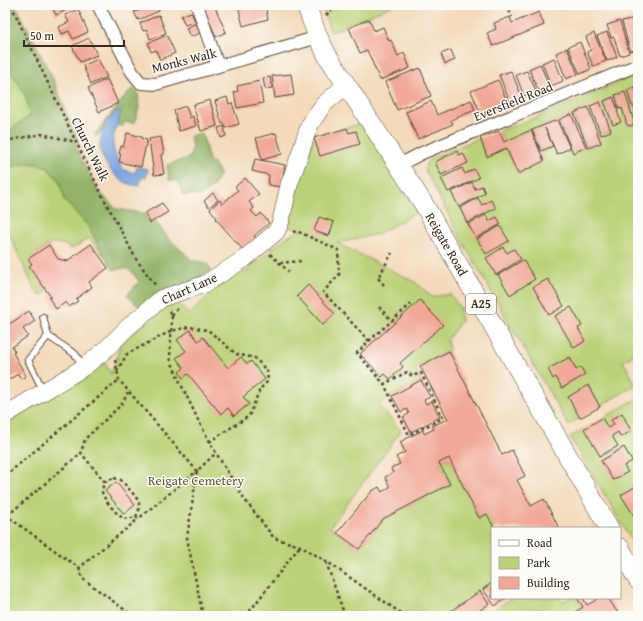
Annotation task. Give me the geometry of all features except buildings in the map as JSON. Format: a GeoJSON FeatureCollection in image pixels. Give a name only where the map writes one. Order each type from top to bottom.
{"type":"FeatureCollection","features":[{"type":"Feature","properties":{"kind":"main road","name":"Reigate Road"},"geometry":{"type":"LineString","coordinates":[[306,5],[318,37],[327,55],[423,203],[608,527]]}},
{"type":"Feature","properties":{"kind":"main road"},"geometry":{"type":"LineString","coordinates":[[621,550],[638,580]]}},
{"type":"Feature","properties":{"kind":"street","name":"Monks Walk"},"geometry":{"type":"LineString","coordinates":[[98,5],[132,72],[141,83],[156,84],[318,37]]}},
{"type":"Feature","properties":{"kind":"street"},"geometry":{"type":"LineString","coordinates":[[197,5],[218,66]]}},
{"type":"Feature","properties":{"kind":"street","name":"Eversfield Road"},"geometry":{"type":"LineString","coordinates":[[399,165],[422,153],[638,65]]}},
{"type":"Feature","properties":{"kind":"street"},"geometry":{"type":"LineString","coordinates":[[276,232],[280,224],[289,185],[309,126],[323,105],[346,84]]}},
{"type":"Feature","properties":{"kind":"street","name":"Chart Lane"},"geometry":{"type":"LineString","coordinates":[[5,414],[44,391],[79,360],[104,351],[128,327],[162,298],[205,284],[244,259],[276,232]]}},
{"type":"Feature","properties":{"kind":"lane"},"geometry":{"type":"LineString","coordinates":[[43,317],[48,336],[79,360]]}},
{"type":"Feature","properties":{"kind":"lane"},"geometry":{"type":"LineString","coordinates":[[44,391],[28,360],[48,336]]}},
{"type":"Feature","properties":{"kind":"path","name":"Church Walk"},"geometry":{"type":"LineString","coordinates":[[11,5],[76,142],[136,259],[157,288],[162,298]]}},
{"type":"Feature","properties":{"kind":"path"},"geometry":{"type":"LineString","coordinates":[[324,17],[337,5]]}},
{"type":"Feature","properties":{"kind":"path"},"geometry":{"type":"LineString","coordinates":[[507,5],[512,17]]}},
{"type":"Feature","properties":{"kind":"path"},"geometry":{"type":"LineString","coordinates":[[5,141],[42,134],[76,142]]}},
{"type":"Feature","properties":{"kind":"path"},"geometry":{"type":"LineString","coordinates":[[276,232],[297,231],[338,250],[339,275],[323,292],[369,341]]}},
{"type":"Feature","properties":{"kind":"path"},"geometry":{"type":"LineString","coordinates":[[268,252],[289,272]]}},
{"type":"Feature","properties":{"kind":"path"},"geometry":{"type":"LineString","coordinates":[[384,285],[378,278],[392,253]]}},
{"type":"Feature","properties":{"kind":"path"},"geometry":{"type":"LineString","coordinates":[[280,263],[299,261],[303,263]]}},
{"type":"Feature","properties":{"kind":"path"},"geometry":{"type":"LineString","coordinates":[[384,384],[407,372],[412,376],[421,373],[444,418],[410,435],[384,384],[357,353],[411,304]]}},
{"type":"Feature","properties":{"kind":"path"},"geometry":{"type":"LineString","coordinates":[[379,307],[392,321]]}},
{"type":"Feature","properties":{"kind":"path"},"geometry":{"type":"LineString","coordinates":[[172,316],[170,358],[179,380],[216,453],[245,500],[274,538],[300,546],[326,561],[405,616]]}},
{"type":"Feature","properties":{"kind":"path"},"geometry":{"type":"LineString","coordinates":[[117,371],[127,354],[171,331],[189,327],[208,330],[236,354],[255,358],[267,371],[268,382],[260,389],[249,416],[210,442]]}},
{"type":"Feature","properties":{"kind":"path"},"geometry":{"type":"LineString","coordinates":[[111,354],[116,361],[119,380],[197,471],[187,538],[203,616]]}},
{"type":"Feature","properties":{"kind":"path"},"geometry":{"type":"LineString","coordinates":[[5,476],[119,380]]}},
{"type":"Feature","properties":{"kind":"path"},"geometry":{"type":"LineString","coordinates":[[6,516],[81,453],[85,439],[122,404],[128,391]]}},
{"type":"Feature","properties":{"kind":"path"},"geometry":{"type":"LineString","coordinates":[[81,453],[105,482]]}},
{"type":"Feature","properties":{"kind":"path"},"geometry":{"type":"LineString","coordinates":[[79,568],[137,518],[197,471],[216,453]]}},
{"type":"Feature","properties":{"kind":"path"},"geometry":{"type":"LineString","coordinates":[[114,478],[121,480],[136,497],[139,503],[137,518],[125,518],[119,515],[104,499],[102,491],[105,482],[114,478]]}},
{"type":"Feature","properties":{"kind":"path"},"geometry":{"type":"LineString","coordinates":[[5,511],[6,516],[79,568],[82,578],[133,616]]}},
{"type":"Feature","properties":{"kind":"path"},"geometry":{"type":"LineString","coordinates":[[246,616],[300,546]]}},
{"type":"Feature","properties":{"kind":"path"},"geometry":{"type":"LineString","coordinates":[[326,561],[345,616]]}},
{"type":"Feature","properties":{"kind":"green space"},"geometry":{"type":"Polygon","coordinates":[[[5,5],[16,5],[53,79],[79,143],[75,146],[99,193],[103,195],[116,209],[145,213],[150,222],[155,220],[167,237],[192,260],[207,263],[211,271],[191,284],[141,309],[127,295],[139,282],[136,277],[131,271],[126,269],[113,270],[87,225],[65,201],[59,180],[46,166],[30,163],[5,168],[5,133],[30,116],[24,94],[7,65],[6,53],[8,47],[5,43],[5,5]]]}},
{"type":"Feature","properties":{"kind":"green space"},"geometry":{"type":"Polygon","coordinates":[[[321,5],[394,5],[331,32],[321,5]]]}},
{"type":"Feature","properties":{"kind":"green space"},"geometry":{"type":"Polygon","coordinates":[[[5,11],[70,149],[5,147],[5,11]]]}},
{"type":"Feature","properties":{"kind":"green space"},"geometry":{"type":"Polygon","coordinates":[[[638,74],[638,98],[635,87],[627,90],[632,106],[634,106],[636,114],[638,113],[638,354],[637,353],[623,361],[636,385],[568,425],[465,246],[425,170],[427,162],[433,157],[480,138],[487,157],[506,148],[518,174],[532,167],[518,137],[504,142],[499,131],[540,116],[638,74]],[[624,92],[615,95],[619,109],[622,108],[627,125],[630,126],[634,124],[624,92]],[[613,97],[604,101],[613,125],[618,110],[613,97]],[[600,102],[602,135],[611,131],[600,102]],[[587,108],[574,113],[588,148],[601,143],[587,108]],[[572,114],[559,120],[573,153],[586,147],[572,114]],[[557,120],[544,125],[569,148],[557,120]],[[544,125],[532,130],[541,151],[553,146],[544,125]],[[531,130],[518,136],[532,166],[544,161],[531,130]]]}},
{"type":"Feature","properties":{"kind":"green space"},"geometry":{"type":"Polygon","coordinates":[[[132,88],[138,93],[139,108],[134,123],[125,122],[122,127],[118,125],[121,112],[107,119],[103,131],[97,136],[94,135],[132,88]]]}},
{"type":"Feature","properties":{"kind":"green space","name":"Reigate Cemetery"},"geometry":{"type":"Polygon","coordinates":[[[362,123],[419,211],[378,234],[337,243],[415,282],[432,297],[450,294],[460,308],[461,321],[447,340],[449,351],[415,368],[421,380],[378,405],[401,431],[330,527],[359,549],[383,519],[450,484],[439,463],[449,458],[479,518],[487,514],[494,527],[491,527],[491,584],[448,613],[450,616],[5,616],[5,424],[105,363],[111,374],[117,358],[120,343],[175,299],[189,315],[217,287],[241,270],[244,273],[285,238],[301,230],[289,227],[297,184],[314,138],[362,123]]]}},
{"type":"Feature","properties":{"kind":"green space"},"geometry":{"type":"Polygon","coordinates":[[[202,133],[209,160],[216,166],[220,173],[213,187],[200,196],[183,195],[178,181],[169,180],[167,165],[190,157],[192,149],[190,136],[202,133]]]}},
{"type":"Feature","properties":{"kind":"green space"},"geometry":{"type":"Polygon","coordinates":[[[30,163],[45,166],[59,180],[65,201],[87,225],[105,257],[89,238],[72,249],[59,243],[54,243],[45,247],[29,259],[47,291],[40,296],[34,288],[5,224],[5,168],[30,163]]]}},
{"type":"Feature","properties":{"kind":"green space"},"geometry":{"type":"Polygon","coordinates":[[[638,398],[638,551],[570,437],[638,398]]]}},
{"type":"Feature","properties":{"kind":"green space"},"geometry":{"type":"Polygon","coordinates":[[[510,599],[562,599],[563,601],[567,599],[578,599],[583,607],[569,616],[484,616],[510,599]]]}},
{"type":"Feature","properties":{"kind":"water"},"geometry":{"type":"Polygon","coordinates":[[[117,110],[121,112],[114,134],[113,146],[122,169],[135,173],[137,167],[148,169],[146,178],[142,177],[139,186],[128,184],[117,177],[108,167],[100,149],[101,137],[107,119],[110,119],[117,110]]]}}]}
